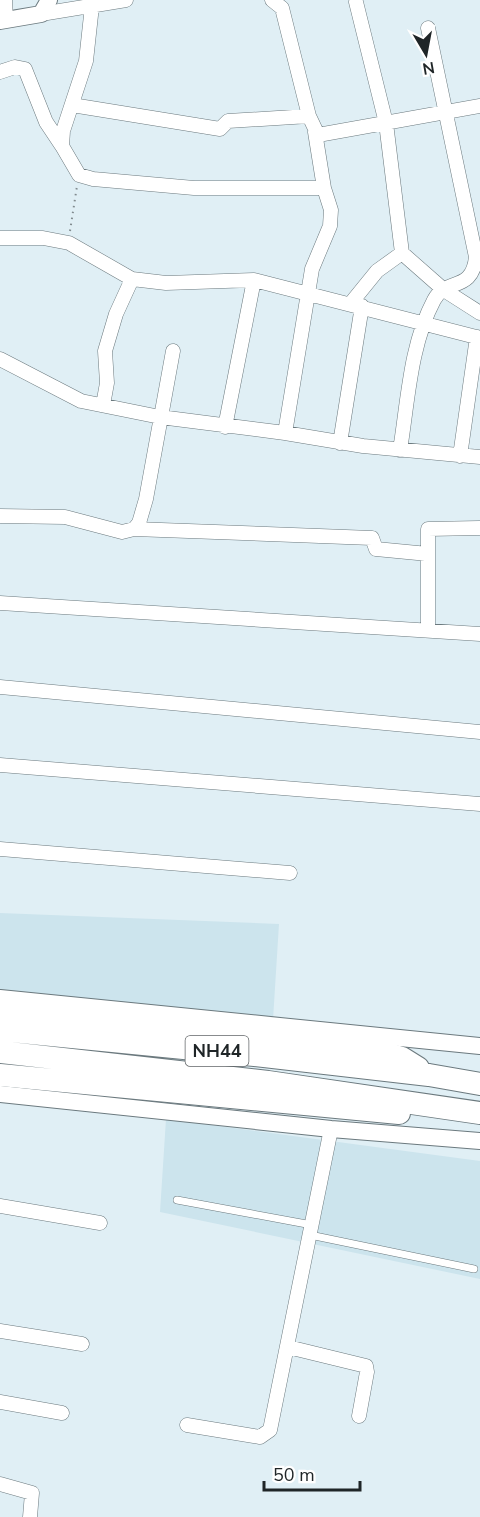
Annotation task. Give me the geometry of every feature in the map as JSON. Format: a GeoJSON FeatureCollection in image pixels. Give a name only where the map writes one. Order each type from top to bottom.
{"type":"FeatureCollection","features":[{"type":"Feature","properties":{"kind":"highway"},"geometry":{"type":"LineString","coordinates":[[0,1010],[368,1048],[402,1058],[429,1075]]}},
{"type":"Feature","properties":{"kind":"highway","name":"NH44"},"geometry":{"type":"LineString","coordinates":[[0,1030],[429,1075],[480,1084]]}},
{"type":"Feature","properties":{"kind":"highway","name":"NH44"},"geometry":{"type":"LineString","coordinates":[[0,1052],[268,1082],[480,1113]]}},
{"type":"Feature","properties":{"kind":"highway"},"geometry":{"type":"LineString","coordinates":[[6,1085],[424,1115],[436,1106]]}},
{"type":"Feature","properties":{"kind":"street"},"geometry":{"type":"LineString","coordinates":[[5,0],[3,21],[45,7],[92,6],[126,0]]}},
{"type":"Feature","properties":{"kind":"street"},"geometry":{"type":"LineString","coordinates":[[272,0],[282,8],[315,132],[324,188],[331,210],[330,226],[315,255],[285,433]]}},
{"type":"Feature","properties":{"kind":"street"},"geometry":{"type":"LineString","coordinates":[[356,2],[386,123],[402,253],[444,290],[480,313]]}},
{"type":"Feature","properties":{"kind":"street"},"geometry":{"type":"LineString","coordinates":[[62,146],[63,131],[90,41],[92,6]]}},
{"type":"Feature","properties":{"kind":"street"},"geometry":{"type":"LineString","coordinates":[[400,450],[417,347],[424,322],[435,298],[444,290],[467,281],[478,259],[444,112],[428,28]]}},
{"type":"Feature","properties":{"kind":"street"},"geometry":{"type":"LineString","coordinates":[[0,72],[15,67],[25,69],[46,122],[79,175],[93,179],[194,188],[324,188]]}},
{"type":"Feature","properties":{"kind":"street"},"geometry":{"type":"LineString","coordinates":[[72,105],[220,129],[228,121],[309,116]]}},
{"type":"Feature","properties":{"kind":"street"},"geometry":{"type":"LineString","coordinates":[[315,132],[323,136],[480,106]]}},
{"type":"Feature","properties":{"kind":"street"},"geometry":{"type":"LineString","coordinates":[[0,238],[43,238],[69,243],[132,279],[166,284],[254,280],[309,292],[478,337],[460,456]]}},
{"type":"Feature","properties":{"kind":"street"},"geometry":{"type":"LineString","coordinates":[[340,442],[357,305],[376,271],[402,253]]}},
{"type":"Feature","properties":{"kind":"street"},"geometry":{"type":"LineString","coordinates":[[103,405],[107,383],[105,351],[116,314],[132,279]]}},
{"type":"Feature","properties":{"kind":"street"},"geometry":{"type":"LineString","coordinates":[[225,427],[254,280]]}},
{"type":"Feature","properties":{"kind":"street"},"geometry":{"type":"LineString","coordinates":[[458,332],[480,320]]}},
{"type":"Feature","properties":{"kind":"street"},"geometry":{"type":"LineString","coordinates":[[134,529],[139,523],[146,499],[173,351]]}},
{"type":"Feature","properties":{"kind":"street"},"geometry":{"type":"LineString","coordinates":[[0,359],[81,401],[225,427],[285,433],[400,450],[480,457]]}},
{"type":"Feature","properties":{"kind":"street"},"geometry":{"type":"LineString","coordinates":[[0,516],[65,517],[122,532],[134,529],[372,538],[376,549],[428,554]]}},
{"type":"Feature","properties":{"kind":"street"},"geometry":{"type":"LineString","coordinates":[[428,631],[428,529],[479,528]]}},
{"type":"Feature","properties":{"kind":"street"},"geometry":{"type":"LineString","coordinates":[[0,603],[480,634]]}},
{"type":"Feature","properties":{"kind":"street"},"geometry":{"type":"LineString","coordinates":[[0,687],[480,732]]}},
{"type":"Feature","properties":{"kind":"street"},"geometry":{"type":"LineString","coordinates":[[0,765],[480,804]]}},
{"type":"Feature","properties":{"kind":"street"},"geometry":{"type":"LineString","coordinates":[[0,849],[290,873]]}},
{"type":"Feature","properties":{"kind":"street"},"geometry":{"type":"LineString","coordinates":[[0,998],[480,1046]]}},
{"type":"Feature","properties":{"kind":"street"},"geometry":{"type":"LineString","coordinates":[[6,1085],[331,1129],[480,1141]]}},
{"type":"Feature","properties":{"kind":"street"},"geometry":{"type":"LineString","coordinates":[[187,1425],[260,1437],[266,1435],[270,1430],[331,1129]]}},
{"type":"Feature","properties":{"kind":"street"},"geometry":{"type":"LineString","coordinates":[[0,1206],[100,1223]]}},
{"type":"Feature","properties":{"kind":"street"},"geometry":{"type":"LineString","coordinates":[[0,1331],[82,1344]]}},
{"type":"Feature","properties":{"kind":"street"},"geometry":{"type":"LineString","coordinates":[[288,1347],[366,1366],[368,1372],[359,1416]]}},
{"type":"Feature","properties":{"kind":"street"},"geometry":{"type":"LineString","coordinates":[[0,1402],[62,1413]]}},
{"type":"Feature","properties":{"kind":"street"},"geometry":{"type":"LineString","coordinates":[[0,1484],[32,1493],[30,1517]]}},
{"type":"Feature","properties":{"kind":"lane"},"geometry":{"type":"LineString","coordinates":[[177,1200],[474,1269]]}},
{"type":"Feature","properties":{"kind":"path"},"geometry":{"type":"LineString","coordinates":[[69,243],[79,175]]}},
{"type":"Feature","properties":{"kind":"shaded area"},"geometry":{"type":"Polygon","coordinates":[[[0,913],[279,924],[273,1020],[0,994],[0,913]]]}},
{"type":"Feature","properties":{"kind":"shaded area"},"geometry":{"type":"Polygon","coordinates":[[[166,1119],[480,1161],[480,1279],[160,1212],[166,1119]]]}}]}
